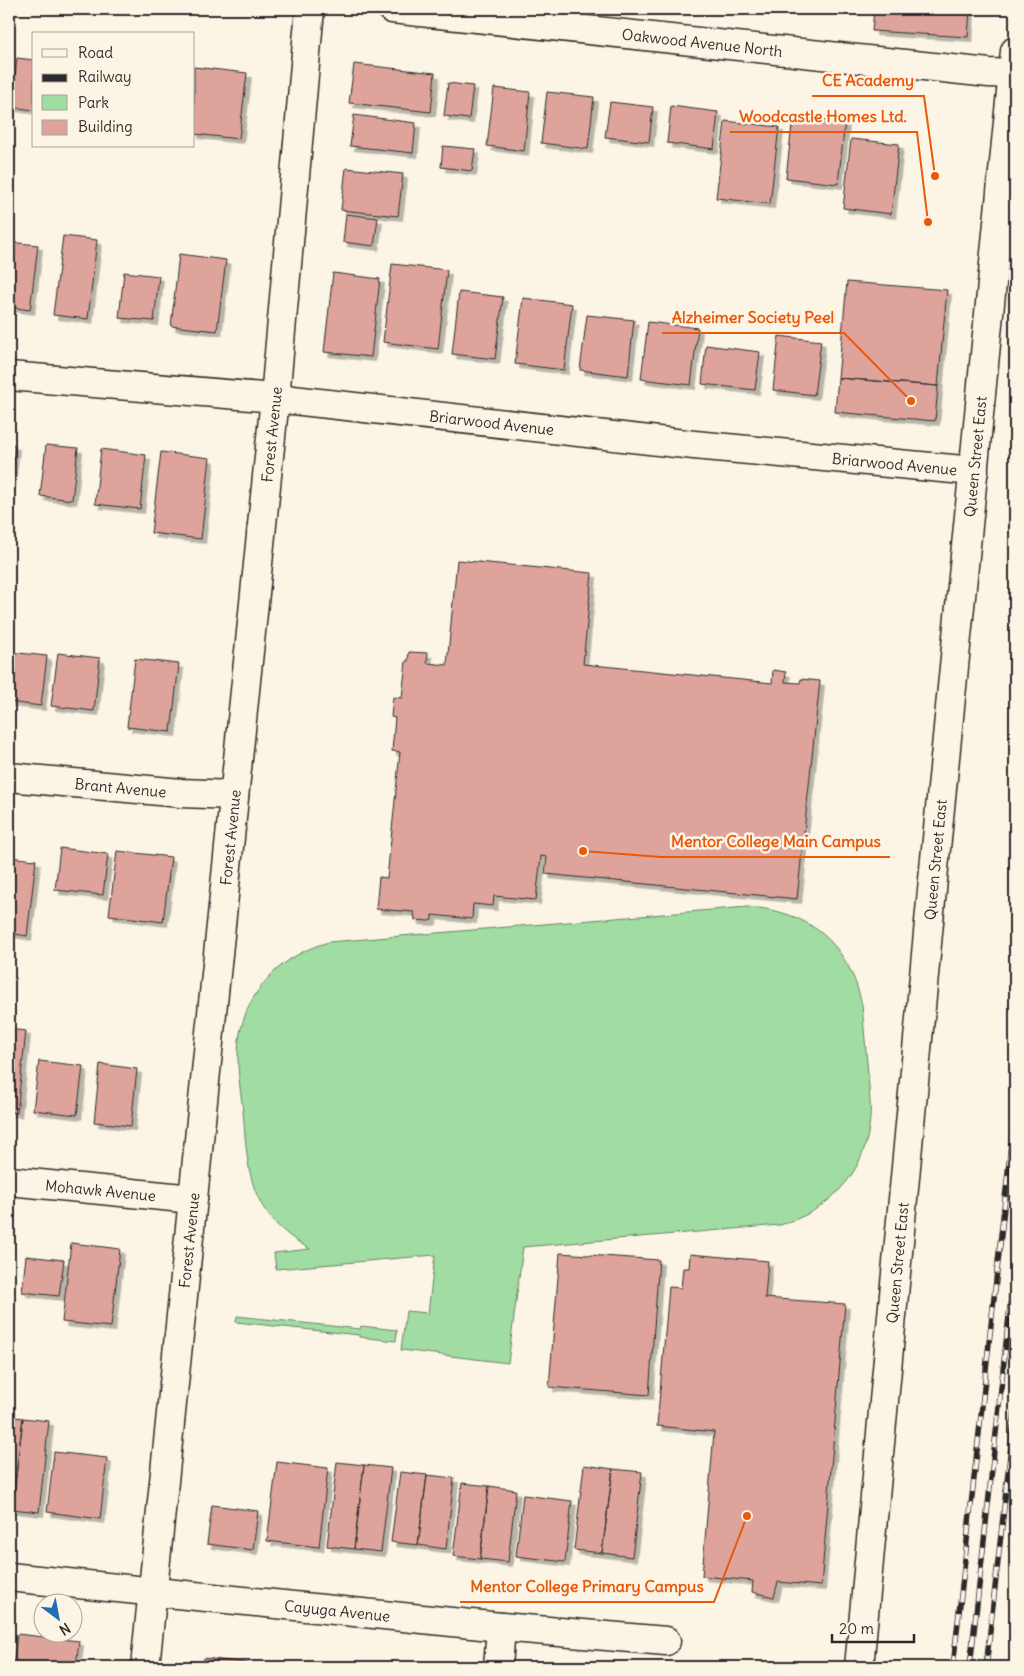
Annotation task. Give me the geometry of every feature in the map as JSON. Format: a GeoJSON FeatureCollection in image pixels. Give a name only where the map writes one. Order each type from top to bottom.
{"type":"FeatureCollection","features":[{"type":"Feature","properties":{"kind":"street","name":"Forest Avenue"},"geometry":{"type":"LineString","coordinates":[[145,1667],[275,398],[310,9]]}},
{"type":"Feature","properties":{"kind":"street","name":"Oakwood Avenue North"},"geometry":{"type":"LineString","coordinates":[[392,9],[989,73],[1014,63]]}},
{"type":"Feature","properties":{"kind":"street","name":"Queen Street East"},"geometry":{"type":"LineString","coordinates":[[859,1667],[933,878],[1014,63]]}},
{"type":"Feature","properties":{"kind":"street","name":"Briarwood Avenue"},"geometry":{"type":"LineString","coordinates":[[9,376],[275,398],[694,445],[974,471]]}},
{"type":"Feature","properties":{"kind":"street","name":"Brant Avenue"},"geometry":{"type":"LineString","coordinates":[[9,777],[181,793],[234,795]]}},
{"type":"Feature","properties":{"kind":"street","name":"Mohawk Avenue"},"geometry":{"type":"LineString","coordinates":[[9,1181],[193,1199]]}},
{"type":"Feature","properties":{"kind":"street","name":"Cayuga Avenue"},"geometry":{"type":"LineString","coordinates":[[9,1577],[501,1627],[666,1641]]}},
{"type":"Feature","properties":{"kind":"street"},"geometry":{"type":"LineString","coordinates":[[498,1667],[501,1627]]}},
{"type":"Feature","properties":{"kind":"green space"},"geometry":{"type":"Polygon","coordinates":[[[747,907],[789,915],[807,923],[823,934],[847,964],[856,983],[862,1005],[870,1100],[869,1127],[859,1162],[850,1177],[827,1201],[797,1219],[780,1225],[523,1247],[508,1363],[401,1350],[406,1311],[428,1313],[435,1255],[276,1269],[274,1253],[310,1249],[290,1236],[274,1222],[263,1207],[256,1191],[250,1174],[247,1155],[238,1057],[243,1021],[250,1005],[258,990],[282,965],[297,955],[329,942],[747,907]]]}},
{"type":"Feature","properties":{"kind":"green space"},"geometry":{"type":"Polygon","coordinates":[[[237,1316],[360,1329],[361,1326],[397,1330],[396,1341],[359,1337],[359,1335],[236,1322],[237,1316]]]}},
{"type":"Feature","properties":{"kind":"building"},"geometry":{"type":"Polygon","coordinates":[[[874,9],[970,9],[968,37],[872,31],[874,9]]]}},
{"type":"Feature","properties":{"kind":"building"},"geometry":{"type":"Polygon","coordinates":[[[17,58],[32,60],[32,110],[11,107],[17,58]]]}},
{"type":"Feature","properties":{"kind":"building"},"geometry":{"type":"Polygon","coordinates":[[[354,64],[435,73],[431,112],[349,103],[354,64]]]}},
{"type":"Feature","properties":{"kind":"building"},"geometry":{"type":"Polygon","coordinates":[[[195,67],[247,73],[239,139],[195,134],[195,67]]]}},
{"type":"Feature","properties":{"kind":"building"},"geometry":{"type":"Polygon","coordinates":[[[448,83],[473,86],[469,119],[444,116],[448,83]]]}},
{"type":"Feature","properties":{"kind":"building"},"geometry":{"type":"Polygon","coordinates":[[[494,88],[530,92],[524,151],[487,146],[494,88]]]}},
{"type":"Feature","properties":{"kind":"building"},"geometry":{"type":"Polygon","coordinates":[[[547,92],[594,97],[588,149],[541,143],[547,92]]]}},
{"type":"Feature","properties":{"kind":"building"},"geometry":{"type":"Polygon","coordinates":[[[610,102],[653,107],[649,142],[605,137],[610,102]]]}},
{"type":"Feature","properties":{"kind":"building"},"geometry":{"type":"Polygon","coordinates":[[[671,106],[718,112],[714,149],[667,143],[671,106]]]}},
{"type":"Feature","properties":{"kind":"building"},"geometry":{"type":"Polygon","coordinates":[[[354,115],[416,123],[413,153],[350,146],[354,115]]]}},
{"type":"Feature","properties":{"kind":"building"},"geometry":{"type":"Polygon","coordinates":[[[793,116],[845,122],[838,184],[786,178],[793,116]]]}},
{"type":"Feature","properties":{"kind":"building"},"geometry":{"type":"Polygon","coordinates":[[[725,121],[779,127],[770,204],[716,198],[725,121]]]}},
{"type":"Feature","properties":{"kind":"building"},"geometry":{"type":"Polygon","coordinates":[[[851,139],[899,144],[891,214],[843,208],[851,139]]]}},
{"type":"Feature","properties":{"kind":"building"},"geometry":{"type":"Polygon","coordinates":[[[443,146],[475,149],[472,171],[441,167],[443,146]]]}},
{"type":"Feature","properties":{"kind":"building"},"geometry":{"type":"Polygon","coordinates":[[[346,168],[403,174],[398,216],[341,210],[346,168]]]}},
{"type":"Feature","properties":{"kind":"building"},"geometry":{"type":"Polygon","coordinates":[[[346,214],[378,218],[374,246],[343,242],[346,214]]]}},
{"type":"Feature","properties":{"kind":"building"},"geometry":{"type":"Polygon","coordinates":[[[63,236],[97,240],[88,319],[53,315],[63,236]]]}},
{"type":"Feature","properties":{"kind":"building"},"geometry":{"type":"Polygon","coordinates":[[[9,242],[38,245],[30,310],[9,307],[9,242]]]}},
{"type":"Feature","properties":{"kind":"building"},"geometry":{"type":"Polygon","coordinates":[[[179,254],[226,260],[217,331],[171,326],[179,254]]]}},
{"type":"Feature","properties":{"kind":"building"},"geometry":{"type":"Polygon","coordinates":[[[392,264],[447,270],[438,349],[383,342],[392,264]]]}},
{"type":"Feature","properties":{"kind":"building"},"geometry":{"type":"Polygon","coordinates":[[[124,272],[159,276],[154,321],[119,318],[124,272]]]}},
{"type":"Feature","properties":{"kind":"building"},"geometry":{"type":"Polygon","coordinates":[[[333,273],[380,279],[371,357],[324,352],[333,273]]]}},
{"type":"Feature","properties":{"kind":"building"},"geometry":{"type":"Polygon","coordinates":[[[847,282],[947,290],[938,386],[838,378],[847,282]]]}},
{"type":"Feature","properties":{"kind":"building"},"geometry":{"type":"Polygon","coordinates":[[[459,292],[503,297],[495,359],[452,354],[459,292]]]}},
{"type":"Feature","properties":{"kind":"building"},"geometry":{"type":"Polygon","coordinates":[[[523,298],[572,304],[564,370],[515,364],[523,298]]]}},
{"type":"Feature","properties":{"kind":"building"},"geometry":{"type":"Polygon","coordinates":[[[587,315],[634,320],[628,376],[580,370],[587,315]]]}},
{"type":"Feature","properties":{"kind":"building"},"geometry":{"type":"Polygon","coordinates":[[[648,322],[698,328],[691,385],[641,379],[648,322]]]}},
{"type":"Feature","properties":{"kind":"building"},"geometry":{"type":"Polygon","coordinates":[[[779,336],[821,341],[814,395],[773,390],[779,336]]]}},
{"type":"Feature","properties":{"kind":"building"},"geometry":{"type":"Polygon","coordinates":[[[706,345],[760,352],[755,390],[702,384],[706,345]]]}},
{"type":"Feature","properties":{"kind":"building"},"geometry":{"type":"Polygon","coordinates":[[[838,378],[938,386],[935,421],[835,412],[838,378]]]}},
{"type":"Feature","properties":{"kind":"building"},"geometry":{"type":"Polygon","coordinates":[[[9,444],[15,445],[9,498],[9,444]]]}},
{"type":"Feature","properties":{"kind":"building"},"geometry":{"type":"Polygon","coordinates":[[[46,445],[78,448],[72,500],[40,496],[46,445]]]}},
{"type":"Feature","properties":{"kind":"building"},"geometry":{"type":"Polygon","coordinates":[[[101,449],[146,455],[140,509],[95,504],[101,449]]]}},
{"type":"Feature","properties":{"kind":"building"},"geometry":{"type":"Polygon","coordinates":[[[161,452],[210,458],[201,539],[151,533],[161,452]]]}},
{"type":"Feature","properties":{"kind":"building"},"geometry":{"type":"Polygon","coordinates":[[[457,560],[592,573],[583,664],[772,683],[773,670],[786,672],[785,682],[800,683],[801,679],[820,681],[797,899],[545,874],[547,857],[541,856],[536,900],[494,896],[493,906],[473,904],[472,919],[432,915],[432,920],[429,921],[415,920],[414,912],[376,909],[379,877],[387,878],[400,752],[392,751],[395,718],[391,717],[393,697],[402,698],[406,661],[408,661],[409,652],[428,653],[427,663],[447,665],[457,560]]]}},
{"type":"Feature","properties":{"kind":"building"},"geometry":{"type":"Polygon","coordinates":[[[9,652],[47,656],[41,706],[9,702],[9,652]]]}},
{"type":"Feature","properties":{"kind":"building"},"geometry":{"type":"Polygon","coordinates":[[[58,653],[100,658],[94,711],[51,706],[58,653]]]}},
{"type":"Feature","properties":{"kind":"building"},"geometry":{"type":"Polygon","coordinates":[[[135,659],[179,664],[171,732],[127,727],[135,659]]]}},
{"type":"Feature","properties":{"kind":"building"},"geometry":{"type":"Polygon","coordinates":[[[60,848],[108,854],[103,895],[55,890],[60,848]]]}},
{"type":"Feature","properties":{"kind":"building"},"geometry":{"type":"Polygon","coordinates":[[[117,851],[171,857],[163,922],[109,915],[117,851]]]}},
{"type":"Feature","properties":{"kind":"building"},"geometry":{"type":"Polygon","coordinates":[[[9,857],[36,860],[27,936],[9,933],[9,857]]]}},
{"type":"Feature","properties":{"kind":"building"},"geometry":{"type":"Polygon","coordinates":[[[9,1029],[26,1031],[17,1113],[9,1112],[9,1029]]]}},
{"type":"Feature","properties":{"kind":"building"},"geometry":{"type":"Polygon","coordinates":[[[39,1061],[83,1066],[77,1115],[33,1110],[39,1061]]]}},
{"type":"Feature","properties":{"kind":"building"},"geometry":{"type":"Polygon","coordinates":[[[100,1064],[137,1069],[131,1126],[94,1122],[100,1064]]]}},
{"type":"Feature","properties":{"kind":"building"},"geometry":{"type":"Polygon","coordinates":[[[71,1243],[120,1249],[111,1327],[62,1322],[71,1243]]]}},
{"type":"Feature","properties":{"kind":"building"},"geometry":{"type":"Polygon","coordinates":[[[560,1253],[659,1260],[649,1395],[549,1387],[560,1253]]]}},
{"type":"Feature","properties":{"kind":"building"},"geometry":{"type":"Polygon","coordinates":[[[690,1254],[768,1261],[765,1298],[845,1304],[821,1586],[778,1582],[774,1597],[752,1592],[753,1581],[702,1576],[714,1432],[657,1426],[669,1287],[681,1288],[683,1268],[689,1268],[690,1254]]]}},
{"type":"Feature","properties":{"kind":"building"},"geometry":{"type":"Polygon","coordinates":[[[26,1256],[64,1260],[59,1296],[22,1292],[26,1256]]]}},
{"type":"Feature","properties":{"kind":"building"},"geometry":{"type":"Polygon","coordinates":[[[9,1416],[23,1418],[12,1509],[9,1508],[9,1416]]]}},
{"type":"Feature","properties":{"kind":"building"},"geometry":{"type":"Polygon","coordinates":[[[23,1418],[49,1421],[39,1512],[12,1509],[23,1418]]]}},
{"type":"Feature","properties":{"kind":"building"},"geometry":{"type":"Polygon","coordinates":[[[54,1452],[107,1458],[100,1519],[47,1512],[54,1452]]]}},
{"type":"Feature","properties":{"kind":"building"},"geometry":{"type":"Polygon","coordinates":[[[277,1462],[328,1468],[319,1547],[267,1541],[277,1462]]]}},
{"type":"Feature","properties":{"kind":"building"},"geometry":{"type":"Polygon","coordinates":[[[337,1462],[364,1465],[354,1549],[327,1546],[337,1462]]]}},
{"type":"Feature","properties":{"kind":"building"},"geometry":{"type":"Polygon","coordinates":[[[364,1465],[391,1468],[381,1552],[354,1549],[364,1465]]]}},
{"type":"Feature","properties":{"kind":"building"},"geometry":{"type":"Polygon","coordinates":[[[584,1465],[613,1469],[602,1553],[574,1550],[584,1465]]]}},
{"type":"Feature","properties":{"kind":"building"},"geometry":{"type":"Polygon","coordinates":[[[613,1469],[642,1472],[632,1557],[602,1553],[613,1469]]]}},
{"type":"Feature","properties":{"kind":"building"},"geometry":{"type":"Polygon","coordinates":[[[400,1472],[427,1475],[418,1545],[391,1542],[400,1472]]]}},
{"type":"Feature","properties":{"kind":"building"},"geometry":{"type":"Polygon","coordinates":[[[427,1475],[454,1478],[446,1549],[418,1545],[427,1475]]]}},
{"type":"Feature","properties":{"kind":"building"},"geometry":{"type":"Polygon","coordinates":[[[462,1483],[489,1486],[480,1559],[453,1556],[462,1483]]]}},
{"type":"Feature","properties":{"kind":"building"},"geometry":{"type":"Polygon","coordinates":[[[489,1486],[516,1490],[508,1562],[480,1559],[489,1486]]]}},
{"type":"Feature","properties":{"kind":"building"},"geometry":{"type":"Polygon","coordinates":[[[523,1495],[572,1501],[565,1562],[516,1556],[523,1495]]]}},
{"type":"Feature","properties":{"kind":"building"},"geometry":{"type":"Polygon","coordinates":[[[212,1505],[258,1511],[253,1550],[207,1544],[212,1505]]]}},
{"type":"Feature","properties":{"kind":"building"},"geometry":{"type":"Polygon","coordinates":[[[17,1634],[32,1636],[32,1644],[79,1644],[76,1667],[13,1667],[17,1634]]]}},
{"type":"Feature","properties":{"kind":"building"},"geometry":{"type":"Polygon","coordinates":[[[204,1658],[280,1667],[203,1667],[204,1658]]]}},
{"type":"Feature","properties":{"kind":"railway"},"geometry":{"type":"LineString","coordinates":[[953,1667],[1015,1109]]}},
{"type":"Feature","properties":{"kind":"railway"},"geometry":{"type":"LineString","coordinates":[[970,1667],[1015,1262]]}},
{"type":"Feature","properties":{"kind":"railway"},"geometry":{"type":"LineString","coordinates":[[986,1667],[1015,1411]]}},
{"type":"Feature","properties":{"kind":"place","name":"CE Academy"},"geometry":{"type":"Point","coordinates":[935,176]}},
{"type":"Feature","properties":{"kind":"place","name":"Woodcastle Homes Ltd."},"geometry":{"type":"Point","coordinates":[928,222]}},
{"type":"Feature","properties":{"kind":"place","name":"Alzheimer Society Peel"},"geometry":{"type":"Point","coordinates":[911,401]}},
{"type":"Feature","properties":{"kind":"place","name":"Mentor College Main Campus"},"geometry":{"type":"Point","coordinates":[583,851]}},
{"type":"Feature","properties":{"kind":"place","name":"Mentor College Primary Campus"},"geometry":{"type":"Point","coordinates":[747,1516]}}]}
